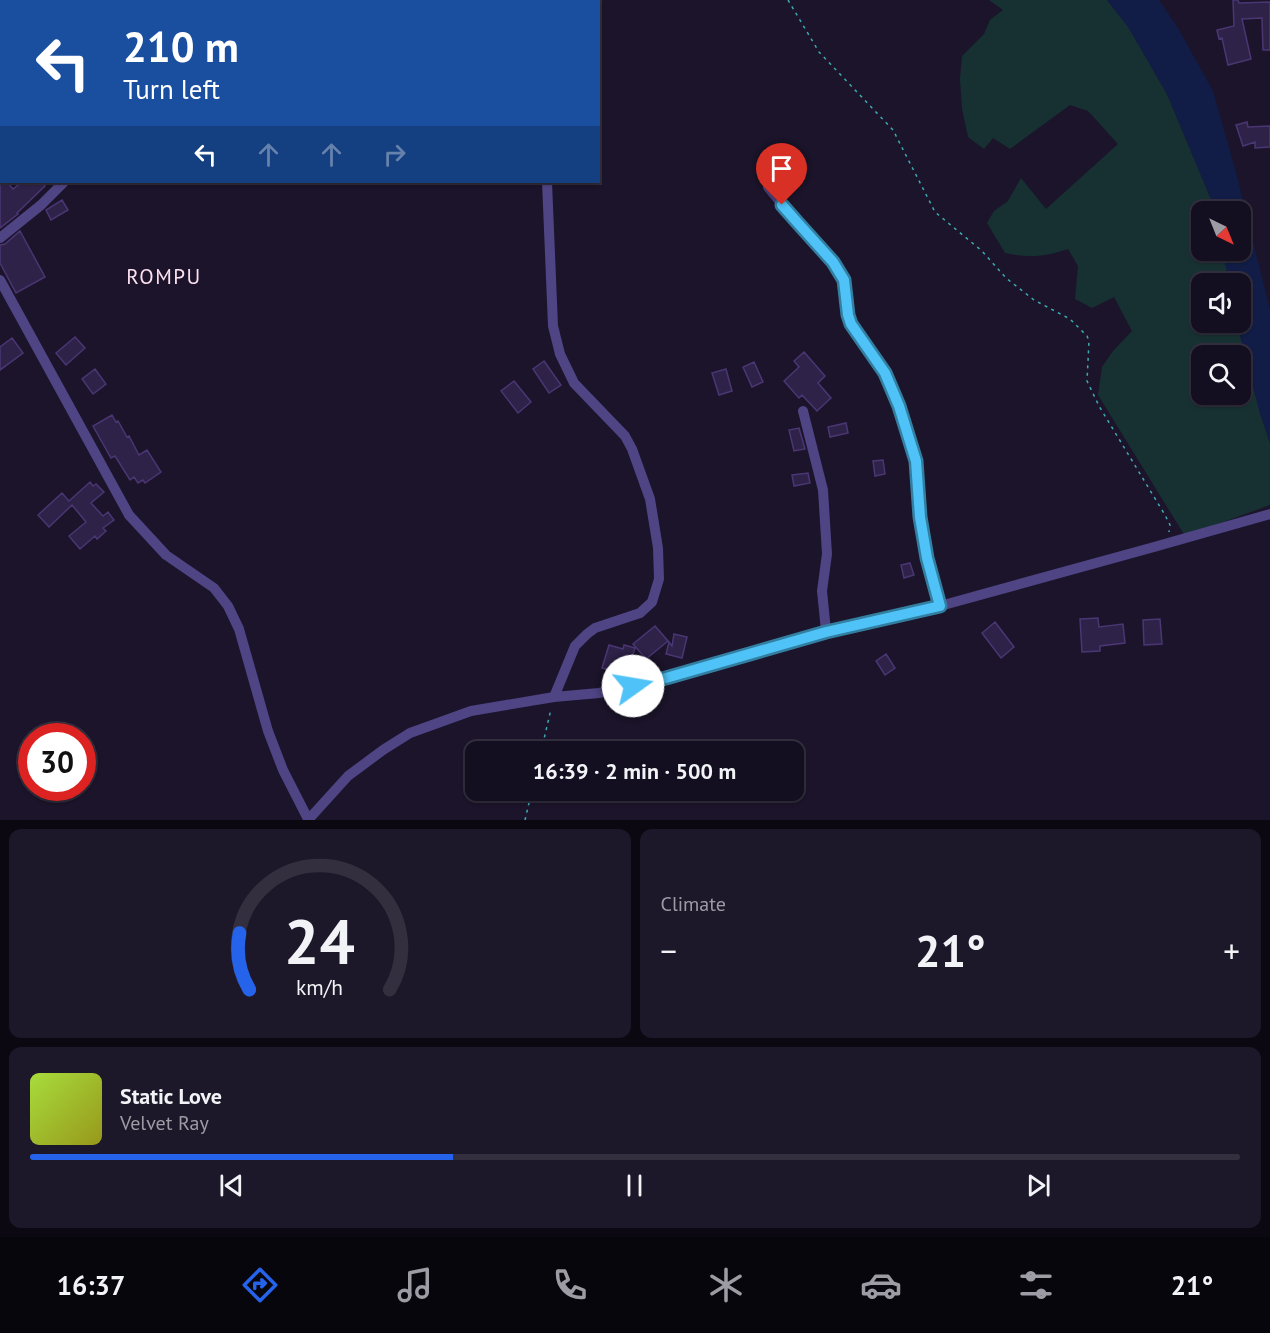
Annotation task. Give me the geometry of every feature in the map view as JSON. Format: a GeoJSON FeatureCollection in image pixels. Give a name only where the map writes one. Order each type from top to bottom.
{"type":"FeatureCollection","features":[{"type":"Feature","properties":{"kind":"street"},"geometry":{"type":"LineString","coordinates":[[0,238],[40,206],[63,183]]}},
{"type":"Feature","properties":{"kind":"street"},"geometry":{"type":"LineString","coordinates":[[547,183],[553,326],[560,354],[574,383],[625,436],[632,449],[650,499],[658,548],[659,579],[652,602],[647,608],[640,613],[595,628],[575,646],[554,697]]}},
{"type":"Feature","properties":{"kind":"street"},"geometry":{"type":"LineString","coordinates":[[768,187],[833,262],[844,280],[851,324],[885,373],[899,406],[916,461],[922,528],[927,558],[940,606]]}},
{"type":"Feature","properties":{"kind":"street"},"geometry":{"type":"LineString","coordinates":[[0,280],[129,515],[166,555],[214,588],[228,606],[239,629],[268,731],[283,770],[308,820],[348,776],[383,750],[410,733],[471,711],[554,697],[599,693],[649,683],[826,632],[940,606],[1270,514]]}},
{"type":"Feature","properties":{"kind":"street"},"geometry":{"type":"LineString","coordinates":[[803,411],[824,490],[827,554],[822,591],[826,632]]}},
{"type":"Feature","properties":{"kind":"path"},"geometry":{"type":"LineString","coordinates":[[788,0],[819,52],[893,130],[935,212],[982,250],[1006,278],[1034,300],[1070,319],[1087,336],[1089,341],[1087,381],[1099,406],[1170,525],[1169,535],[1162,545]]}},
{"type":"Feature","properties":{"kind":"path"},"geometry":{"type":"LineString","coordinates":[[544,741],[554,697]]}},
{"type":"Feature","properties":{"kind":"path"},"geometry":{"type":"LineString","coordinates":[[525,820],[529,801]]}},
{"type":"Feature","properties":{"kind":"green space"},"geometry":{"type":"Polygon","coordinates":[[[989,0],[1107,0],[1128,26],[1167,94],[1212,201],[1191,201],[1191,261],[1225,261],[1227,273],[1191,273],[1191,333],[1240,333],[1243,345],[1191,345],[1191,405],[1251,405],[1251,378],[1270,443],[1270,505],[1185,536],[1098,395],[1102,367],[1132,331],[1114,297],[1092,308],[1075,299],[1078,266],[1068,249],[1036,256],[1005,253],[987,223],[994,211],[1008,201],[1021,178],[1046,209],[1118,144],[1088,111],[1070,105],[1010,149],[993,138],[984,149],[968,137],[962,109],[960,79],[962,56],[984,34],[990,20],[1003,10],[989,0]]]}},
{"type":"Feature","properties":{"kind":"water"},"geometry":{"type":"Polygon","coordinates":[[[1107,0],[1159,0],[1178,28],[1213,91],[1243,201],[1212,201],[1167,94],[1128,27],[1107,0]]]}},
{"type":"Feature","properties":{"kind":"water"},"geometry":{"type":"Polygon","coordinates":[[[1251,233],[1270,310],[1270,443],[1251,378],[1251,345],[1243,345],[1240,333],[1251,333],[1251,273],[1227,273],[1225,261],[1251,261],[1251,233]]]}},
{"type":"Feature","properties":{"kind":"building"},"geometry":{"type":"Polygon","coordinates":[[[1233,0],[1238,0],[1239,3],[1270,2],[1270,50],[1263,50],[1262,18],[1242,19],[1251,59],[1228,65],[1222,38],[1219,39],[1217,30],[1234,26],[1233,0]]]}},
{"type":"Feature","properties":{"kind":"building"},"geometry":{"type":"Polygon","coordinates":[[[1247,122],[1248,127],[1270,126],[1270,147],[1255,148],[1255,142],[1243,146],[1236,125],[1247,122]]]}},
{"type":"Feature","properties":{"kind":"building"},"geometry":{"type":"Polygon","coordinates":[[[0,183],[8,183],[13,189],[21,183],[42,183],[45,186],[18,214],[0,228],[0,183]]]}},
{"type":"Feature","properties":{"kind":"building"},"geometry":{"type":"Polygon","coordinates":[[[62,200],[68,210],[51,220],[46,210],[62,200]]]}},
{"type":"Feature","properties":{"kind":"building"},"geometry":{"type":"Polygon","coordinates":[[[20,231],[45,277],[16,293],[0,263],[0,245],[5,244],[20,231]]]}},
{"type":"Feature","properties":{"kind":"building"},"geometry":{"type":"Polygon","coordinates":[[[75,337],[85,348],[66,365],[56,353],[75,337]]]}},
{"type":"Feature","properties":{"kind":"building"},"geometry":{"type":"Polygon","coordinates":[[[12,338],[23,353],[0,370],[0,347],[12,338]]]}},
{"type":"Feature","properties":{"kind":"building"},"geometry":{"type":"Polygon","coordinates":[[[804,352],[825,376],[818,383],[831,398],[817,411],[802,395],[799,398],[784,381],[799,367],[794,361],[804,352]]]}},
{"type":"Feature","properties":{"kind":"building"},"geometry":{"type":"Polygon","coordinates":[[[544,361],[561,385],[549,393],[533,369],[544,361]]]}},
{"type":"Feature","properties":{"kind":"building"},"geometry":{"type":"Polygon","coordinates":[[[754,362],[763,382],[752,387],[743,367],[754,362]]]}},
{"type":"Feature","properties":{"kind":"building"},"geometry":{"type":"Polygon","coordinates":[[[95,369],[106,384],[93,394],[82,379],[95,369]]]}},
{"type":"Feature","properties":{"kind":"building"},"geometry":{"type":"Polygon","coordinates":[[[726,369],[732,391],[719,395],[712,373],[726,369]]]}},
{"type":"Feature","properties":{"kind":"building"},"geometry":{"type":"Polygon","coordinates":[[[514,381],[531,402],[518,413],[501,391],[514,381]]]}},
{"type":"Feature","properties":{"kind":"building"},"geometry":{"type":"Polygon","coordinates":[[[112,415],[127,437],[129,436],[139,455],[147,450],[161,472],[145,483],[143,480],[138,483],[134,477],[130,480],[115,456],[111,458],[93,426],[112,415]]]}},
{"type":"Feature","properties":{"kind":"building"},"geometry":{"type":"Polygon","coordinates":[[[846,423],[848,433],[830,437],[828,427],[846,423]]]}},
{"type":"Feature","properties":{"kind":"building"},"geometry":{"type":"Polygon","coordinates":[[[799,428],[805,449],[794,451],[789,430],[799,428]]]}},
{"type":"Feature","properties":{"kind":"building"},"geometry":{"type":"Polygon","coordinates":[[[883,460],[885,474],[875,476],[873,461],[883,460]]]}},
{"type":"Feature","properties":{"kind":"building"},"geometry":{"type":"Polygon","coordinates":[[[808,473],[810,483],[794,486],[792,475],[808,473]]]}},
{"type":"Feature","properties":{"kind":"building"},"geometry":{"type":"Polygon","coordinates":[[[90,482],[93,486],[96,484],[104,492],[91,503],[103,516],[108,512],[114,520],[103,528],[106,531],[97,539],[95,536],[80,549],[69,536],[86,522],[72,505],[49,527],[38,515],[62,493],[69,501],[90,482]]]}},
{"type":"Feature","properties":{"kind":"building"},"geometry":{"type":"Polygon","coordinates":[[[910,563],[914,575],[904,578],[901,565],[910,563]]]}},
{"type":"Feature","properties":{"kind":"building"},"geometry":{"type":"Polygon","coordinates":[[[1098,618],[1099,627],[1123,624],[1125,643],[1100,646],[1100,651],[1082,652],[1080,619],[1098,618]]]}},
{"type":"Feature","properties":{"kind":"building"},"geometry":{"type":"Polygon","coordinates":[[[1160,619],[1162,644],[1144,645],[1143,620],[1160,619]]]}},
{"type":"Feature","properties":{"kind":"building"},"geometry":{"type":"Polygon","coordinates":[[[995,622],[1014,647],[1001,658],[982,633],[995,622]]]}},
{"type":"Feature","properties":{"kind":"building"},"geometry":{"type":"Polygon","coordinates":[[[655,626],[668,641],[646,659],[633,644],[655,626]]]}},
{"type":"Feature","properties":{"kind":"building"},"geometry":{"type":"Polygon","coordinates":[[[674,634],[687,637],[682,658],[666,654],[669,642],[672,646],[674,634]]]}},
{"type":"Feature","properties":{"kind":"building"},"geometry":{"type":"Polygon","coordinates":[[[609,645],[623,649],[624,645],[635,648],[628,670],[614,666],[613,671],[602,668],[609,645]]]}},
{"type":"Feature","properties":{"kind":"building"},"geometry":{"type":"Polygon","coordinates":[[[886,654],[895,668],[885,675],[876,661],[886,654]]]}},
{"type":"Feature","properties":{"kind":"district","name":"ROMPU"},"geometry":{"type":"Point","coordinates":[164,276]}},
{"type":"Feature","properties":{"kind":"route"},"geometry":{"type":"LineString","coordinates":[[633,686],[826,632],[940,606],[927,558],[920,517],[916,461],[899,406],[885,373],[851,324],[844,280],[833,262],[782,205]]}}]}
